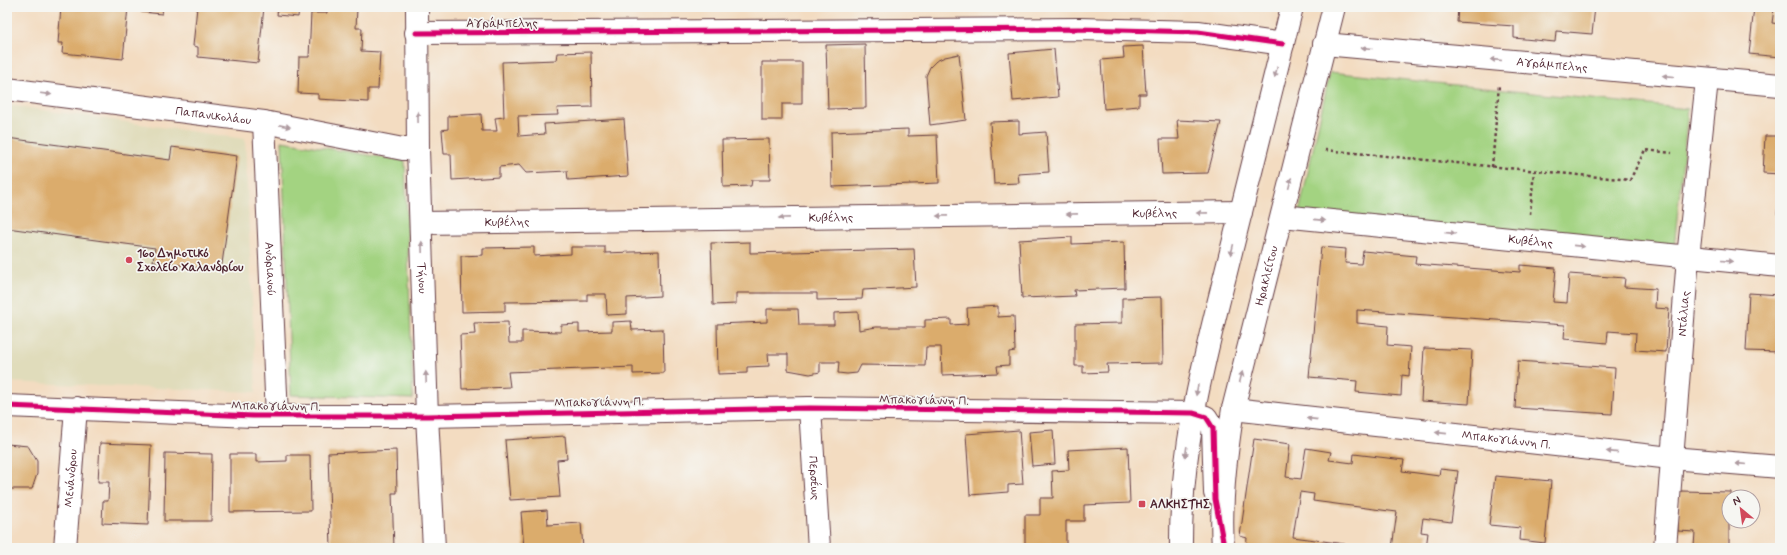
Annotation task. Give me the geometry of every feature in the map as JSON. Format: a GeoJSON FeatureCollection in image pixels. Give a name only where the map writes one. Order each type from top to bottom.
{"type":"FeatureCollection","features":[{"type":"Feature","properties":{"kind":"street","name":"Τήνου"},"geometry":{"type":"LineString","coordinates":[[417,7],[418,149],[427,416],[434,548]]}},
{"type":"Feature","properties":{"kind":"street"},"geometry":{"type":"LineString","coordinates":[[1181,548],[1181,522],[1186,455],[1198,382],[1292,7]]}},
{"type":"Feature","properties":{"kind":"street","name":"Ηρακλείτου"},"geometry":{"type":"LineString","coordinates":[[1223,545],[1222,524],[1226,456],[1233,409],[1334,7]]}},
{"type":"Feature","properties":{"kind":"street","name":"Αγράμπελης"},"geometry":{"type":"LineString","coordinates":[[416,33],[1079,29],[1198,32],[1283,44]]}},
{"type":"Feature","properties":{"kind":"street","name":"Αγράμπελης"},"geometry":{"type":"LineString","coordinates":[[1324,44],[1707,80],[1780,85]]}},
{"type":"Feature","properties":{"kind":"street","name":"Ντάλιας"},"geometry":{"type":"LineString","coordinates":[[1665,548],[1688,257],[1707,80]]}},
{"type":"Feature","properties":{"kind":"street","name":"Παπανικολάου"},"geometry":{"type":"LineString","coordinates":[[7,89],[264,122],[402,149],[418,149]]}},
{"type":"Feature","properties":{"kind":"street","name":"Ανδριανού"},"geometry":{"type":"LineString","coordinates":[[264,122],[276,416]]}},
{"type":"Feature","properties":{"kind":"street","name":"Κυβέλης"},"geometry":{"type":"LineString","coordinates":[[421,223],[1241,212]]}},
{"type":"Feature","properties":{"kind":"street","name":"Κυβέλης"},"geometry":{"type":"LineString","coordinates":[[1282,216],[1780,266]]}},
{"type":"Feature","properties":{"kind":"street","name":"Μπακογιάννη Π."},"geometry":{"type":"LineString","coordinates":[[7,406],[276,416],[427,416],[810,408],[1193,413]]}},
{"type":"Feature","properties":{"kind":"street","name":"Μενάνδρου"},"geometry":{"type":"LineString","coordinates":[[64,548],[76,408]]}},
{"type":"Feature","properties":{"kind":"street","name":"Περσέως"},"geometry":{"type":"LineString","coordinates":[[810,408],[819,548]]}},
{"type":"Feature","properties":{"kind":"street","name":"Μπακογιάννη Π."},"geometry":{"type":"LineString","coordinates":[[1233,409],[1671,458],[1780,467]]}},
{"type":"Feature","properties":{"kind":"street"},"geometry":{"type":"LineString","coordinates":[[1193,413],[1206,417],[1213,428],[1215,499],[1223,545]]}},
{"type":"Feature","properties":{"kind":"path"},"geometry":{"type":"LineString","coordinates":[[1492,167],[1501,61]]}},
{"type":"Feature","properties":{"kind":"path"},"geometry":{"type":"LineString","coordinates":[[1299,147],[1630,180],[1645,150],[1699,155]]}},
{"type":"Feature","properties":{"kind":"path"},"geometry":{"type":"LineString","coordinates":[[1527,240],[1534,171]]}},
{"type":"Feature","properties":{"kind":"shaded area","name":"16ο Δημοτικό Σχολείο Χαλανδρίου"},"geometry":{"type":"Polygon","coordinates":[[[7,105],[245,139],[256,392],[7,382],[7,105]]]}},
{"type":"Feature","properties":{"kind":"green space"},"geometry":{"type":"Polygon","coordinates":[[[1330,72],[1688,109],[1674,249],[1299,213],[1330,72]]]}},
{"type":"Feature","properties":{"kind":"green space"},"geometry":{"type":"Polygon","coordinates":[[[282,141],[405,161],[413,399],[291,395],[282,141]]]}},
{"type":"Feature","properties":{"kind":"building"},"geometry":{"type":"Polygon","coordinates":[[[61,7],[128,7],[123,59],[62,53],[63,43],[58,43],[61,7]]]}},
{"type":"Feature","properties":{"kind":"building"},"geometry":{"type":"Polygon","coordinates":[[[142,7],[163,7],[162,14],[141,12],[142,7]]]}},
{"type":"Feature","properties":{"kind":"building"},"geometry":{"type":"Polygon","coordinates":[[[197,7],[264,7],[258,63],[198,57],[198,47],[193,46],[197,7]]]}},
{"type":"Feature","properties":{"kind":"building"},"geometry":{"type":"Polygon","coordinates":[[[278,7],[299,7],[298,17],[277,15],[278,7]]]}},
{"type":"Feature","properties":{"kind":"building"},"geometry":{"type":"Polygon","coordinates":[[[327,7],[357,8],[356,28],[362,28],[361,51],[380,52],[378,89],[368,89],[368,102],[318,99],[318,94],[298,93],[299,57],[309,57],[311,13],[327,13],[327,7]]]}},
{"type":"Feature","properties":{"kind":"building"},"geometry":{"type":"Polygon","coordinates":[[[1458,7],[1595,7],[1592,34],[1556,31],[1555,42],[1514,38],[1514,26],[1457,22],[1458,7]]]}},
{"type":"Feature","properties":{"kind":"building"},"geometry":{"type":"Polygon","coordinates":[[[1754,7],[1774,9],[1772,23],[1780,24],[1780,57],[1749,54],[1754,7]]]}},
{"type":"Feature","properties":{"kind":"building"},"geometry":{"type":"Polygon","coordinates":[[[865,44],[866,108],[828,109],[826,45],[865,44]]]}},
{"type":"Feature","properties":{"kind":"building"},"geometry":{"type":"Polygon","coordinates":[[[1143,46],[1146,94],[1139,94],[1139,106],[1104,109],[1101,60],[1124,58],[1123,47],[1143,46]]]}},
{"type":"Feature","properties":{"kind":"building"},"geometry":{"type":"Polygon","coordinates":[[[1054,49],[1058,97],[1013,101],[1009,53],[1054,49]]]}},
{"type":"Feature","properties":{"kind":"building"},"geometry":{"type":"Polygon","coordinates":[[[591,52],[592,107],[557,108],[558,115],[518,116],[519,136],[545,134],[544,124],[624,119],[628,176],[568,180],[567,171],[526,173],[519,165],[499,167],[499,177],[452,180],[451,154],[444,154],[442,130],[448,129],[448,116],[481,114],[482,131],[497,131],[495,118],[504,117],[502,62],[556,60],[557,53],[591,52]]]}},
{"type":"Feature","properties":{"kind":"building"},"geometry":{"type":"Polygon","coordinates":[[[959,54],[966,120],[930,125],[926,76],[930,67],[936,61],[945,57],[959,54]]]}},
{"type":"Feature","properties":{"kind":"building"},"geometry":{"type":"Polygon","coordinates":[[[762,62],[802,62],[802,104],[782,104],[782,120],[762,120],[762,62]]]}},
{"type":"Feature","properties":{"kind":"building"},"geometry":{"type":"Polygon","coordinates":[[[1177,120],[1221,122],[1208,173],[1162,174],[1160,139],[1179,139],[1177,120]]]}},
{"type":"Feature","properties":{"kind":"building"},"geometry":{"type":"Polygon","coordinates":[[[1019,121],[1019,134],[1046,132],[1049,172],[1018,174],[1019,183],[994,184],[990,122],[1019,121]]]}},
{"type":"Feature","properties":{"kind":"building"},"geometry":{"type":"Polygon","coordinates":[[[908,129],[908,136],[937,135],[939,183],[832,187],[831,132],[908,129]]]}},
{"type":"Feature","properties":{"kind":"building"},"geometry":{"type":"Polygon","coordinates":[[[1765,136],[1780,136],[1780,174],[1763,173],[1765,136]]]}},
{"type":"Feature","properties":{"kind":"building"},"geometry":{"type":"Polygon","coordinates":[[[7,138],[170,160],[172,147],[237,156],[221,271],[153,261],[155,248],[7,228],[7,138]]]}},
{"type":"Feature","properties":{"kind":"building"},"geometry":{"type":"Polygon","coordinates":[[[769,139],[770,180],[752,180],[751,186],[723,187],[722,140],[769,139]]]}},
{"type":"Feature","properties":{"kind":"building"},"geometry":{"type":"Polygon","coordinates":[[[1780,193],[1780,215],[1777,214],[1780,193]]]}},
{"type":"Feature","properties":{"kind":"building"},"geometry":{"type":"Polygon","coordinates":[[[1072,237],[1072,244],[1124,242],[1125,288],[1074,290],[1075,296],[1022,298],[1019,240],[1072,237]]]}},
{"type":"Feature","properties":{"kind":"building"},"geometry":{"type":"Polygon","coordinates":[[[750,242],[750,253],[914,249],[916,287],[863,290],[862,299],[817,300],[817,293],[736,293],[736,304],[713,305],[711,243],[750,242]]]}},
{"type":"Feature","properties":{"kind":"building"},"geometry":{"type":"Polygon","coordinates":[[[534,247],[534,256],[571,254],[571,247],[605,247],[605,253],[659,251],[660,296],[627,298],[627,314],[607,315],[606,294],[587,294],[587,301],[505,302],[505,311],[462,312],[461,256],[483,255],[483,248],[534,247]]]}},
{"type":"Feature","properties":{"kind":"building"},"geometry":{"type":"Polygon","coordinates":[[[1321,247],[1346,249],[1345,263],[1361,264],[1363,251],[1416,256],[1415,264],[1520,272],[1520,265],[1556,268],[1553,302],[1567,303],[1569,274],[1625,278],[1624,287],[1656,289],[1655,308],[1669,309],[1666,352],[1635,350],[1636,333],[1608,331],[1607,343],[1564,339],[1565,325],[1357,310],[1357,323],[1388,326],[1387,345],[1411,347],[1409,376],[1402,375],[1401,396],[1356,392],[1357,381],[1309,377],[1321,247]]]}},
{"type":"Feature","properties":{"kind":"building"},"geometry":{"type":"Polygon","coordinates":[[[1749,293],[1780,295],[1780,352],[1746,351],[1749,293]]]}},
{"type":"Feature","properties":{"kind":"building"},"geometry":{"type":"Polygon","coordinates":[[[1162,297],[1163,363],[1107,364],[1108,372],[1083,373],[1083,366],[1075,366],[1075,324],[1122,323],[1122,298],[1162,297]]]}},
{"type":"Feature","properties":{"kind":"building"},"geometry":{"type":"Polygon","coordinates":[[[998,306],[998,317],[1014,316],[1015,351],[1009,352],[1009,365],[997,366],[998,373],[942,375],[941,347],[926,347],[925,366],[861,365],[857,373],[847,374],[838,373],[839,362],[820,362],[820,372],[810,374],[788,370],[788,354],[768,354],[769,366],[747,367],[747,373],[718,374],[717,324],[767,322],[767,309],[798,309],[799,325],[834,325],[834,313],[858,312],[859,330],[876,327],[925,327],[925,320],[951,319],[951,325],[968,324],[967,308],[998,306]]]}},
{"type":"Feature","properties":{"kind":"building"},"geometry":{"type":"Polygon","coordinates":[[[631,321],[632,330],[663,329],[664,373],[633,374],[633,367],[508,372],[510,387],[462,389],[460,335],[475,334],[474,323],[508,322],[509,343],[522,343],[522,331],[561,332],[561,325],[579,324],[579,332],[612,331],[612,322],[631,321]]]}},
{"type":"Feature","properties":{"kind":"building"},"geometry":{"type":"Polygon","coordinates":[[[1424,348],[1472,350],[1469,404],[1421,401],[1424,348]]]}},
{"type":"Feature","properties":{"kind":"building"},"geometry":{"type":"Polygon","coordinates":[[[1518,361],[1615,368],[1612,414],[1515,408],[1518,361]]]}},
{"type":"Feature","properties":{"kind":"building"},"geometry":{"type":"Polygon","coordinates":[[[1019,430],[1023,484],[1008,485],[1008,492],[970,495],[966,434],[1019,430]]]}},
{"type":"Feature","properties":{"kind":"building"},"geometry":{"type":"Polygon","coordinates":[[[1053,430],[1055,464],[1032,466],[1029,432],[1053,430]]]}},
{"type":"Feature","properties":{"kind":"building"},"geometry":{"type":"Polygon","coordinates":[[[565,436],[567,459],[557,460],[560,497],[510,500],[505,440],[565,436]]]}},
{"type":"Feature","properties":{"kind":"building"},"geometry":{"type":"Polygon","coordinates":[[[1254,439],[1290,444],[1286,477],[1301,479],[1306,448],[1331,452],[1329,460],[1353,463],[1354,454],[1404,460],[1402,471],[1439,476],[1440,469],[1458,471],[1451,522],[1423,518],[1421,532],[1428,533],[1426,548],[1392,548],[1397,512],[1313,501],[1314,494],[1300,492],[1293,537],[1345,544],[1344,548],[1246,548],[1247,538],[1240,536],[1254,439]]]}},
{"type":"Feature","properties":{"kind":"building"},"geometry":{"type":"Polygon","coordinates":[[[100,443],[151,445],[148,525],[102,523],[103,501],[108,501],[109,482],[98,482],[100,443]]]}},
{"type":"Feature","properties":{"kind":"building"},"geometry":{"type":"Polygon","coordinates":[[[7,444],[28,446],[37,461],[37,474],[32,489],[7,489],[7,444]]]}},
{"type":"Feature","properties":{"kind":"building"},"geometry":{"type":"Polygon","coordinates":[[[1128,447],[1130,503],[1084,505],[1084,521],[1066,521],[1066,548],[1025,548],[1025,515],[1040,515],[1040,498],[1053,498],[1052,471],[1069,470],[1068,450],[1128,447]]]}},
{"type":"Feature","properties":{"kind":"building"},"geometry":{"type":"Polygon","coordinates":[[[396,450],[397,493],[392,493],[394,548],[331,548],[328,453],[396,450]]]}},
{"type":"Feature","properties":{"kind":"building"},"geometry":{"type":"Polygon","coordinates":[[[165,453],[212,454],[211,521],[164,521],[165,453]]]}},
{"type":"Feature","properties":{"kind":"building"},"geometry":{"type":"Polygon","coordinates":[[[230,454],[256,454],[256,462],[287,461],[287,455],[310,455],[311,511],[230,512],[230,454]]]}},
{"type":"Feature","properties":{"kind":"building"},"geometry":{"type":"Polygon","coordinates":[[[1495,476],[1551,481],[1545,543],[1520,540],[1521,528],[1489,525],[1495,476]]]}},
{"type":"Feature","properties":{"kind":"building"},"geometry":{"type":"Polygon","coordinates":[[[1680,491],[1721,492],[1721,529],[1729,529],[1729,548],[1694,547],[1695,532],[1678,531],[1680,491]]]}},
{"type":"Feature","properties":{"kind":"building"},"geometry":{"type":"Polygon","coordinates":[[[547,510],[548,525],[581,523],[583,548],[524,548],[521,512],[547,510]]]}},
{"type":"Feature","properties":{"kind":"cycle path"},"geometry":{"type":"LineString","coordinates":[[416,33],[1079,29],[1198,32],[1283,44]]}},
{"type":"Feature","properties":{"kind":"cycle path"},"geometry":{"type":"LineString","coordinates":[[7,406],[253,416],[427,416],[810,408],[1193,413],[1206,417],[1213,428],[1215,499],[1223,541]]}},
{"type":"Feature","properties":{"kind":"place","name":"16ο Δημοτικό Σχολείο Χαλανδρίου"},"geometry":{"type":"Point","coordinates":[129,260]}},
{"type":"Feature","properties":{"kind":"place","name":"ΑΛΚΗΣΤΗΣ"},"geometry":{"type":"Point","coordinates":[1142,504]}}]}
